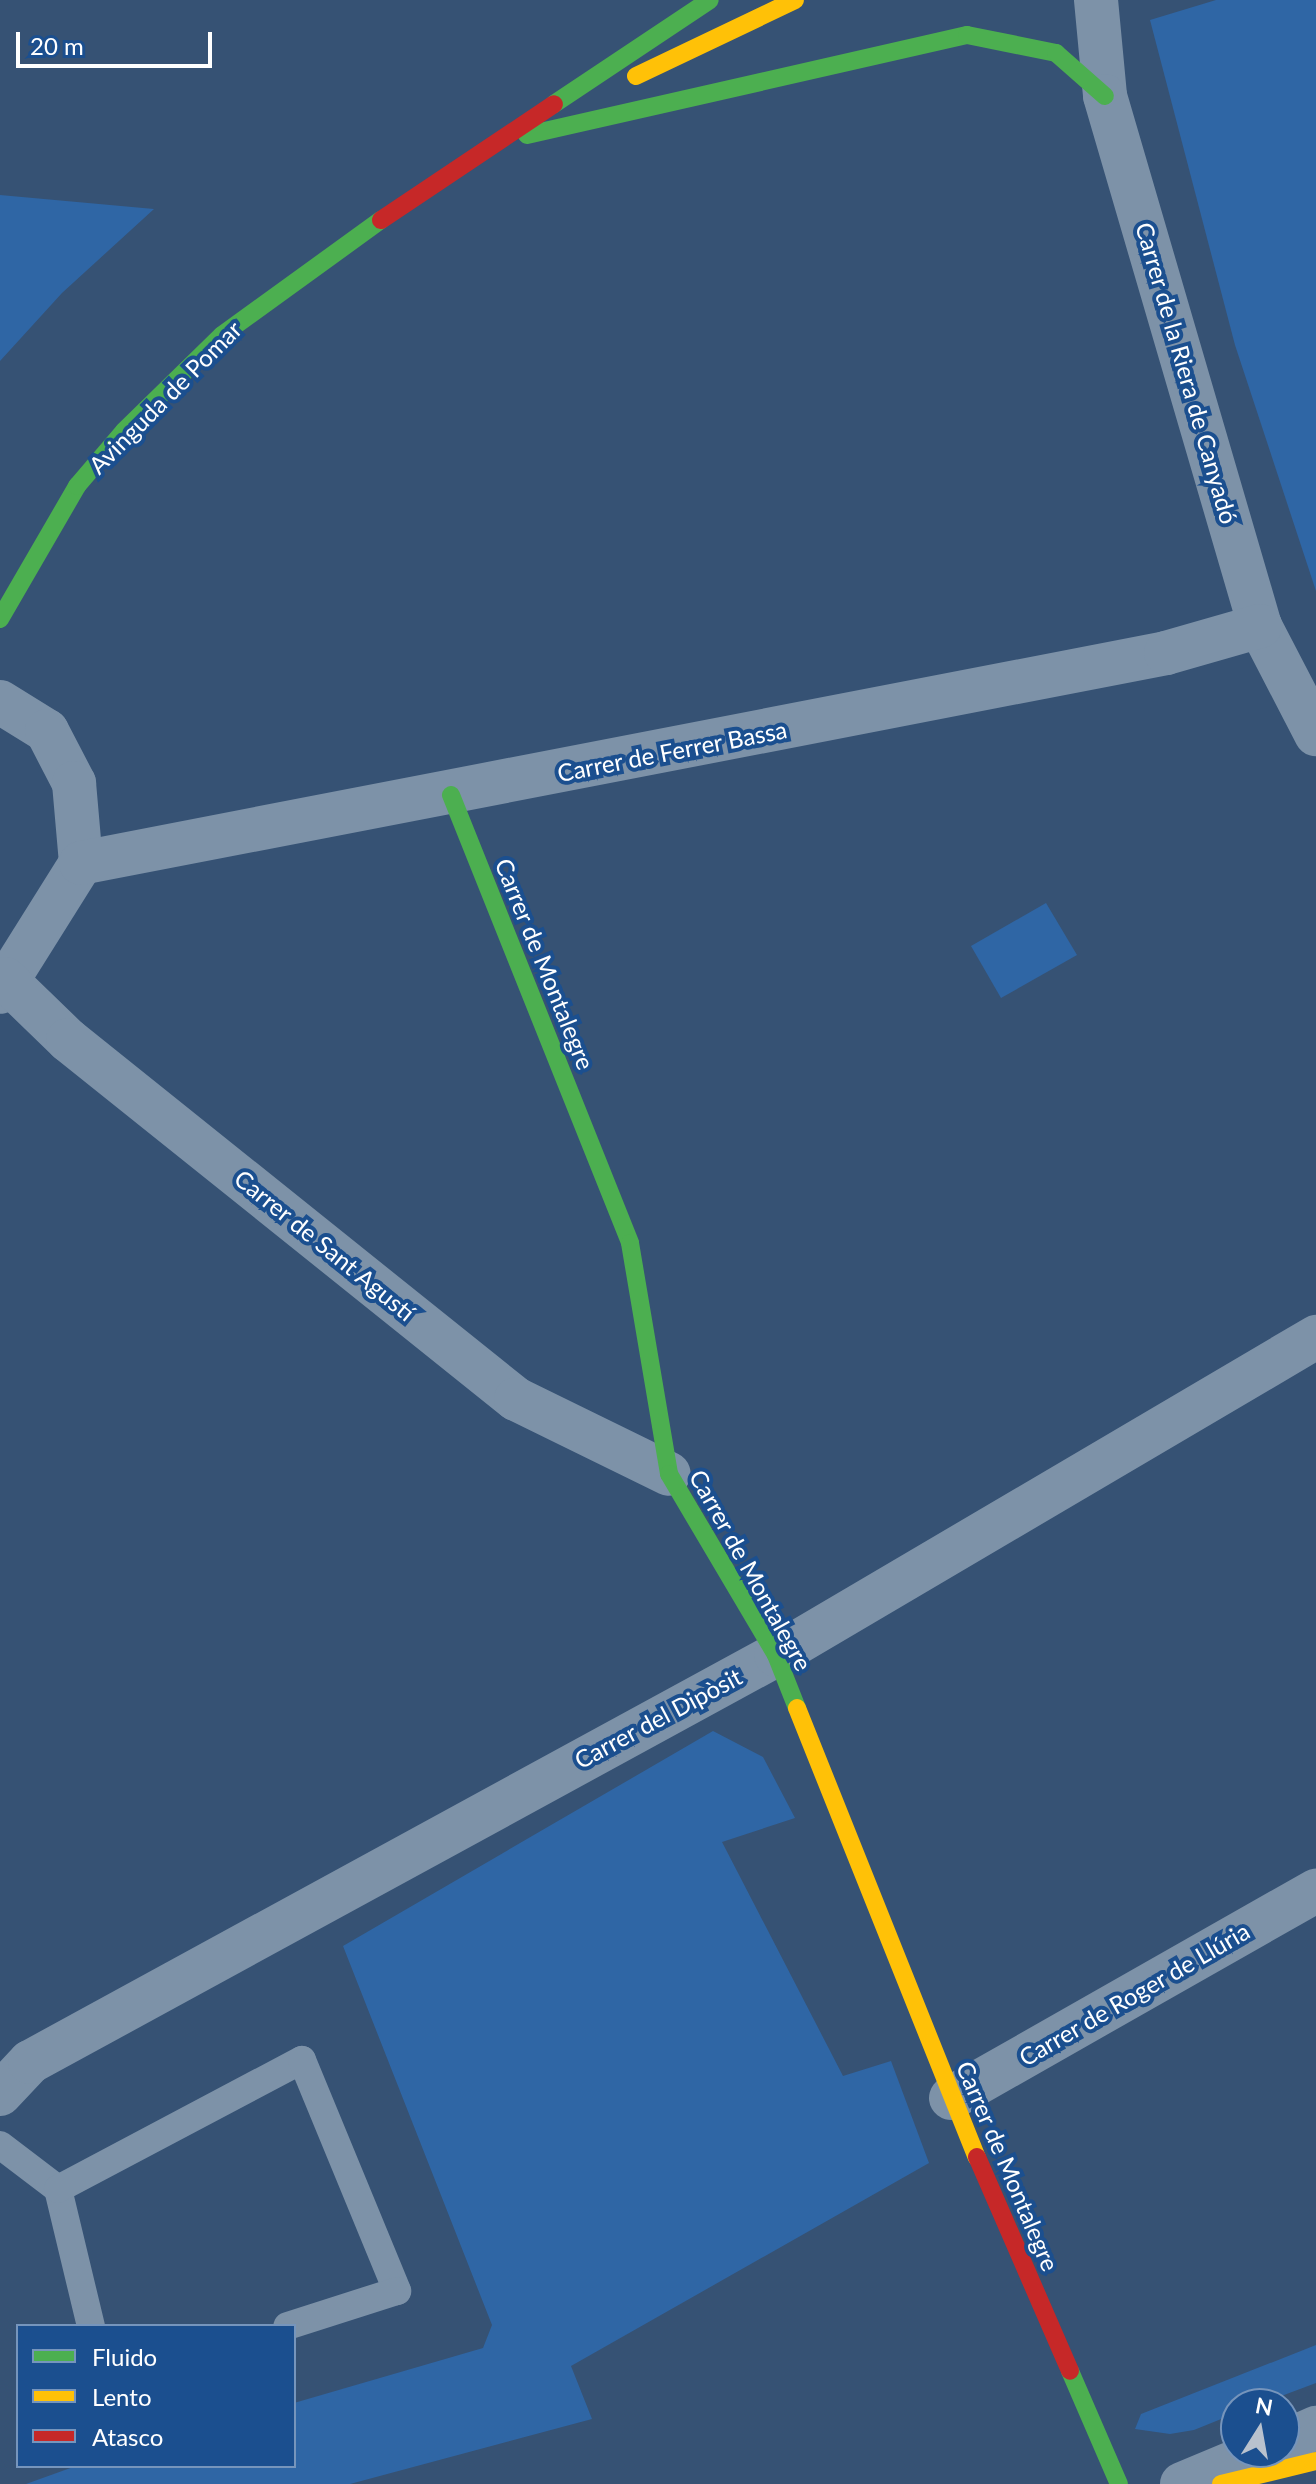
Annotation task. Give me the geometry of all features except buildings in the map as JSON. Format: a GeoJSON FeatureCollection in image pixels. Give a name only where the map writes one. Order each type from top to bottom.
{"type":"FeatureCollection","features":[{"type":"Feature","properties":{"kind":"street","name":"Avinguda de Pomar"},"geometry":{"type":"LineString","coordinates":[[0,619],[77,486],[124,431],[222,335],[305,271],[710,0]]}},
{"type":"Feature","properties":{"kind":"street","name":"Avinguda de Pomar"},"geometry":{"type":"LineString","coordinates":[[501,141],[795,0]]}},
{"type":"Feature","properties":{"kind":"street","name":"Carrer de la Riera de Canyadó"},"geometry":{"type":"LineString","coordinates":[[1096,0],[1105,96],[1260,626],[1316,734]]}},
{"type":"Feature","properties":{"kind":"street"},"geometry":{"type":"LineString","coordinates":[[501,141],[967,35],[1002,38],[1056,53],[1105,96]]}},
{"type":"Feature","properties":{"kind":"street","name":"Carrer de Ferrer Bassa"},"geometry":{"type":"LineString","coordinates":[[81,863],[451,795],[1166,653],[1260,626]]}},
{"type":"Feature","properties":{"kind":"street"},"geometry":{"type":"LineString","coordinates":[[0,702],[47,731],[74,783],[81,863],[2,985]]}},
{"type":"Feature","properties":{"kind":"street","name":"Carrer de Montalegre"},"geometry":{"type":"LineString","coordinates":[[451,795],[630,1243],[669,1474],[776,1655],[951,2098],[1119,2484]]}},
{"type":"Feature","properties":{"kind":"street","name":"Carrer de Sant Agustí"},"geometry":{"type":"LineString","coordinates":[[2,985],[516,1399],[669,1474]]}},
{"type":"Feature","properties":{"kind":"street","name":"Carrer del Dipòsit"},"geometry":{"type":"LineString","coordinates":[[0,2094],[30,2062],[776,1655],[1316,1337]]}},
{"type":"Feature","properties":{"kind":"street","name":"Carrer de Roger de Llúria"},"geometry":{"type":"LineString","coordinates":[[951,2098],[1316,1891]]}},
{"type":"Feature","properties":{"kind":"street"},"geometry":{"type":"LineString","coordinates":[[1221,2484],[1316,2461]]}},
{"type":"Feature","properties":{"kind":"street"},"geometry":{"type":"LineString","coordinates":[[1182,2484],[1220,2468]]}},
{"type":"Feature","properties":{"kind":"lane"},"geometry":{"type":"LineString","coordinates":[[58,2189],[302,2060],[397,2291],[293,2324]]}},
{"type":"Feature","properties":{"kind":"lane"},"geometry":{"type":"LineString","coordinates":[[0,2145],[58,2189],[91,2324]]}},
{"type":"Feature","properties":{"kind":"shaded area"},"geometry":{"type":"Polygon","coordinates":[[[1216,0],[1316,0],[1316,591],[1235,345],[1150,20],[1216,0]]]}},
{"type":"Feature","properties":{"kind":"shaded area"},"geometry":{"type":"Polygon","coordinates":[[[0,195],[154,209],[62,293],[0,361],[0,195]]]}},
{"type":"Feature","properties":{"kind":"shaded area"},"geometry":{"type":"Polygon","coordinates":[[[1046,903],[1077,955],[1001,998],[971,946],[1046,903]]]}},
{"type":"Feature","properties":{"kind":"shaded area"},"geometry":{"type":"Polygon","coordinates":[[[713,1731],[763,1757],[795,1818],[722,1842],[843,2076],[891,2061],[929,2163],[571,2366],[592,2419],[350,2484],[26,2484],[70,2468],[296,2468],[296,2402],[483,2348],[492,2325],[343,1946],[713,1731]]]}},
{"type":"Feature","properties":{"kind":"shaded area"},"geometry":{"type":"Polygon","coordinates":[[[1316,2345],[1316,2383],[1300,2389],[1220,2388],[1220,2419],[1194,2430],[1170,2434],[1135,2429],[1141,2414],[1316,2345]]]}},
{"type":"Feature","properties":{"kind":"traffic: fast"},"geometry":{"type":"LineString","coordinates":[[554,104],[710,0]]}},
{"type":"Feature","properties":{"kind":"traffic: fast"},"geometry":{"type":"LineString","coordinates":[[527,135],[967,35],[1056,53],[1105,96]]}},
{"type":"Feature","properties":{"kind":"traffic: fast"},"geometry":{"type":"LineString","coordinates":[[0,619],[77,486],[124,431],[222,335],[381,220]]}},
{"type":"Feature","properties":{"kind":"traffic: fast"},"geometry":{"type":"LineString","coordinates":[[451,795],[630,1243],[669,1474],[776,1655],[797,1708]]}},
{"type":"Feature","properties":{"kind":"traffic: fast"},"geometry":{"type":"LineString","coordinates":[[1070,2371],[1119,2484]]}},
{"type":"Feature","properties":{"kind":"traffic: slow"},"geometry":{"type":"LineString","coordinates":[[636,76],[795,0]]}},
{"type":"Feature","properties":{"kind":"traffic: slow"},"geometry":{"type":"LineString","coordinates":[[797,1708],[977,2157]]}},
{"type":"Feature","properties":{"kind":"traffic: slow"},"geometry":{"type":"LineString","coordinates":[[1221,2484],[1316,2461]]}},
{"type":"Feature","properties":{"kind":"traffic: jam"},"geometry":{"type":"LineString","coordinates":[[381,220],[554,104]]}},
{"type":"Feature","properties":{"kind":"traffic: jam"},"geometry":{"type":"LineString","coordinates":[[977,2157],[1070,2371]]}}]}
